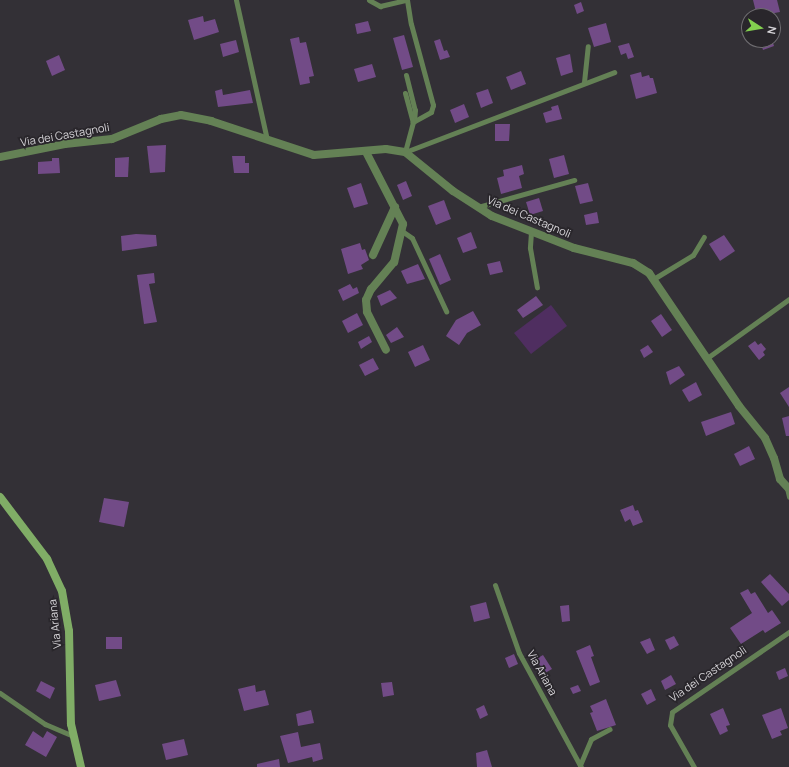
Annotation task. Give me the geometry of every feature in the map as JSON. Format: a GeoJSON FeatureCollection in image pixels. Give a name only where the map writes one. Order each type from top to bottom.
{"type":"FeatureCollection","features":[{"type":"Feature","properties":{"kind":"main road","name":"Via Ariana"},"geometry":{"type":"LineString","coordinates":[[0,498],[42,552],[62,591],[68,625],[70,711],[73,736],[81,767]]}},
{"type":"Feature","properties":{"kind":"street","name":"Via dei Castagnoli"},"geometry":{"type":"LineString","coordinates":[[0,157],[65,144],[112,139],[161,119],[181,115],[211,121],[318,155],[390,149],[405,152],[478,207],[531,232],[574,248],[633,263],[655,278],[739,406],[765,438],[774,458],[780,479],[788,489]]}},
{"type":"Feature","properties":{"kind":"street"},"geometry":{"type":"LineString","coordinates":[[366,152],[402,222],[402,231],[394,262],[371,288],[366,300],[367,312],[386,350]]}},
{"type":"Feature","properties":{"kind":"street"},"geometry":{"type":"LineString","coordinates":[[373,255],[395,207]]}},
{"type":"Feature","properties":{"kind":"lane"},"geometry":{"type":"LineString","coordinates":[[236,0],[267,140]]}},
{"type":"Feature","properties":{"kind":"lane"},"geometry":{"type":"LineString","coordinates":[[369,0],[380,6],[407,0],[411,24],[433,105],[431,112],[413,122]]}},
{"type":"Feature","properties":{"kind":"lane"},"geometry":{"type":"LineString","coordinates":[[584,82],[588,46]]}},
{"type":"Feature","properties":{"kind":"lane"},"geometry":{"type":"LineString","coordinates":[[405,152],[584,82],[614,72]]}},
{"type":"Feature","properties":{"kind":"lane"},"geometry":{"type":"LineString","coordinates":[[405,152],[415,110],[406,75]]}},
{"type":"Feature","properties":{"kind":"lane"},"geometry":{"type":"LineString","coordinates":[[405,93],[413,122]]}},
{"type":"Feature","properties":{"kind":"lane"},"geometry":{"type":"LineString","coordinates":[[478,207],[574,180]]}},
{"type":"Feature","properties":{"kind":"lane"},"geometry":{"type":"LineString","coordinates":[[402,231],[412,238],[446,311]]}},
{"type":"Feature","properties":{"kind":"lane"},"geometry":{"type":"LineString","coordinates":[[531,232],[530,248],[537,287]]}},
{"type":"Feature","properties":{"kind":"lane"},"geometry":{"type":"LineString","coordinates":[[655,278],[693,255],[704,237]]}},
{"type":"Feature","properties":{"kind":"lane"},"geometry":{"type":"LineString","coordinates":[[707,358],[789,299]]}},
{"type":"Feature","properties":{"kind":"lane","name":"Via dei Castagnoli"},"geometry":{"type":"LineString","coordinates":[[788,489],[789,497]]}},
{"type":"Feature","properties":{"kind":"lane","name":"Via Ariana"},"geometry":{"type":"LineString","coordinates":[[494,585],[515,646],[581,766]]}},
{"type":"Feature","properties":{"kind":"lane","name":"Via dei Castagnoli"},"geometry":{"type":"LineString","coordinates":[[694,767],[670,725],[672,712],[789,632]]}},
{"type":"Feature","properties":{"kind":"lane"},"geometry":{"type":"LineString","coordinates":[[0,693],[45,724],[73,736]]}},
{"type":"Feature","properties":{"kind":"lane"},"geometry":{"type":"LineString","coordinates":[[581,766],[589,741],[610,729]]}},
{"type":"Feature","properties":{"kind":"shaded area"},"geometry":{"type":"Polygon","coordinates":[[[551,305],[567,326],[531,354],[514,333],[551,305]]]}},
{"type":"Feature","properties":{"kind":"building"},"geometry":{"type":"Polygon","coordinates":[[[753,0],[777,0],[779,8],[755,8],[753,0]]]}},
{"type":"Feature","properties":{"kind":"building"},"geometry":{"type":"Polygon","coordinates":[[[581,2],[584,11],[577,14],[574,5],[581,2]]]}},
{"type":"Feature","properties":{"kind":"building"},"geometry":{"type":"Polygon","coordinates":[[[203,16],[204,22],[215,19],[219,32],[194,40],[188,20],[203,16]]]}},
{"type":"Feature","properties":{"kind":"building"},"geometry":{"type":"Polygon","coordinates":[[[368,21],[371,31],[357,34],[355,24],[368,21]]]}},
{"type":"Feature","properties":{"kind":"building"},"geometry":{"type":"Polygon","coordinates":[[[606,23],[611,42],[594,47],[588,28],[606,23]]]}},
{"type":"Feature","properties":{"kind":"building"},"geometry":{"type":"Polygon","coordinates":[[[404,35],[413,67],[402,70],[393,38],[404,35]]]}},
{"type":"Feature","properties":{"kind":"building"},"geometry":{"type":"Polygon","coordinates":[[[299,37],[300,43],[306,42],[314,76],[309,77],[310,83],[300,85],[290,39],[299,37]]]}},
{"type":"Feature","properties":{"kind":"building"},"geometry":{"type":"Polygon","coordinates":[[[440,39],[444,51],[447,50],[450,57],[440,60],[434,41],[440,39]]]}},
{"type":"Feature","properties":{"kind":"building"},"geometry":{"type":"Polygon","coordinates":[[[236,40],[239,52],[223,57],[220,44],[236,40]]]}},
{"type":"Feature","properties":{"kind":"building"},"geometry":{"type":"Polygon","coordinates":[[[629,43],[634,57],[628,59],[626,53],[621,55],[618,46],[629,43]]]}},
{"type":"Feature","properties":{"kind":"building"},"geometry":{"type":"Polygon","coordinates":[[[570,54],[573,72],[561,76],[556,58],[570,54]]]}},
{"type":"Feature","properties":{"kind":"building"},"geometry":{"type":"Polygon","coordinates":[[[59,55],[65,70],[52,76],[46,61],[59,55]]]}},
{"type":"Feature","properties":{"kind":"building"},"geometry":{"type":"Polygon","coordinates":[[[372,64],[376,77],[358,82],[354,69],[372,64]]]}},
{"type":"Feature","properties":{"kind":"building"},"geometry":{"type":"Polygon","coordinates":[[[521,71],[526,84],[511,90],[506,77],[521,71]]]}},
{"type":"Feature","properties":{"kind":"building"},"geometry":{"type":"Polygon","coordinates":[[[641,72],[642,77],[649,75],[650,78],[653,78],[657,93],[636,99],[630,75],[641,72]]]}},
{"type":"Feature","properties":{"kind":"building"},"geometry":{"type":"Polygon","coordinates":[[[222,89],[223,95],[250,90],[253,103],[218,107],[215,91],[222,89]]]}},
{"type":"Feature","properties":{"kind":"building"},"geometry":{"type":"Polygon","coordinates":[[[488,89],[493,103],[481,108],[476,93],[488,89]]]}},
{"type":"Feature","properties":{"kind":"building"},"geometry":{"type":"Polygon","coordinates":[[[464,104],[469,117],[455,123],[450,110],[464,104]]]}},
{"type":"Feature","properties":{"kind":"building"},"geometry":{"type":"Polygon","coordinates":[[[558,105],[562,119],[546,123],[543,113],[552,110],[551,107],[558,105]]]}},
{"type":"Feature","properties":{"kind":"building"},"geometry":{"type":"Polygon","coordinates":[[[495,124],[510,124],[509,141],[495,141],[495,124]]]}},
{"type":"Feature","properties":{"kind":"building"},"geometry":{"type":"Polygon","coordinates":[[[166,145],[165,172],[150,173],[147,146],[166,145]]]}},
{"type":"Feature","properties":{"kind":"building"},"geometry":{"type":"Polygon","coordinates":[[[564,155],[569,174],[554,178],[549,159],[564,155]]]}},
{"type":"Feature","properties":{"kind":"building"},"geometry":{"type":"Polygon","coordinates":[[[232,156],[245,156],[245,163],[249,163],[249,173],[234,173],[232,156]]]}},
{"type":"Feature","properties":{"kind":"building"},"geometry":{"type":"Polygon","coordinates":[[[129,157],[128,177],[115,177],[115,158],[129,157]]]}},
{"type":"Feature","properties":{"kind":"building"},"geometry":{"type":"Polygon","coordinates":[[[52,158],[59,158],[60,173],[38,174],[38,162],[52,161],[52,158]]]}},
{"type":"Feature","properties":{"kind":"building"},"geometry":{"type":"Polygon","coordinates":[[[522,165],[524,174],[519,176],[522,188],[501,194],[497,178],[504,176],[503,170],[522,165]]]}},
{"type":"Feature","properties":{"kind":"building"},"geometry":{"type":"Polygon","coordinates":[[[406,181],[412,196],[403,200],[397,185],[406,181]]]}},
{"type":"Feature","properties":{"kind":"building"},"geometry":{"type":"Polygon","coordinates":[[[361,183],[368,204],[354,208],[347,188],[361,183]]]}},
{"type":"Feature","properties":{"kind":"building"},"geometry":{"type":"Polygon","coordinates":[[[588,183],[593,201],[580,204],[575,186],[588,183]]]}},
{"type":"Feature","properties":{"kind":"building"},"geometry":{"type":"Polygon","coordinates":[[[539,198],[543,211],[530,215],[526,202],[539,198]]]}},
{"type":"Feature","properties":{"kind":"building"},"geometry":{"type":"Polygon","coordinates":[[[444,200],[451,219],[436,225],[428,206],[444,200]]]}},
{"type":"Feature","properties":{"kind":"building"},"geometry":{"type":"Polygon","coordinates":[[[597,212],[599,223],[586,225],[584,215],[597,212]]]}},
{"type":"Feature","properties":{"kind":"building"},"geometry":{"type":"Polygon","coordinates":[[[471,232],[477,248],[463,253],[457,238],[471,232]]]}},
{"type":"Feature","properties":{"kind":"building"},"geometry":{"type":"Polygon","coordinates":[[[136,234],[156,235],[157,246],[122,251],[121,236],[136,234]]]}},
{"type":"Feature","properties":{"kind":"building"},"geometry":{"type":"Polygon","coordinates":[[[724,235],[735,251],[720,261],[709,244],[724,235]]]}},
{"type":"Feature","properties":{"kind":"building"},"geometry":{"type":"Polygon","coordinates":[[[360,243],[362,250],[365,249],[369,260],[361,265],[363,269],[348,274],[341,249],[360,243]]]}},
{"type":"Feature","properties":{"kind":"building"},"geometry":{"type":"Polygon","coordinates":[[[440,254],[451,280],[440,285],[429,259],[440,254]]]}},
{"type":"Feature","properties":{"kind":"building"},"geometry":{"type":"Polygon","coordinates":[[[500,261],[503,272],[490,275],[487,264],[500,261]]]}},
{"type":"Feature","properties":{"kind":"building"},"geometry":{"type":"Polygon","coordinates":[[[418,264],[425,279],[407,284],[401,271],[418,264]]]}},
{"type":"Feature","properties":{"kind":"building"},"geometry":{"type":"Polygon","coordinates":[[[154,273],[155,283],[149,284],[157,322],[144,324],[137,275],[154,273]]]}},
{"type":"Feature","properties":{"kind":"building"},"geometry":{"type":"Polygon","coordinates":[[[350,284],[353,289],[357,287],[359,293],[343,301],[338,290],[350,284]]]}},
{"type":"Feature","properties":{"kind":"building"},"geometry":{"type":"Polygon","coordinates":[[[390,290],[397,298],[381,306],[377,296],[390,290]]]}},
{"type":"Feature","properties":{"kind":"building"},"geometry":{"type":"Polygon","coordinates":[[[536,296],[543,305],[523,318],[517,310],[536,296]]]}},
{"type":"Feature","properties":{"kind":"building"},"geometry":{"type":"Polygon","coordinates":[[[473,311],[481,325],[467,333],[459,345],[446,336],[456,320],[473,311]]]}},
{"type":"Feature","properties":{"kind":"building"},"geometry":{"type":"Polygon","coordinates":[[[357,313],[363,325],[348,333],[342,321],[357,313]]]}},
{"type":"Feature","properties":{"kind":"building"},"geometry":{"type":"Polygon","coordinates":[[[661,314],[672,330],[662,337],[651,321],[661,314]]]}},
{"type":"Feature","properties":{"kind":"building"},"geometry":{"type":"Polygon","coordinates":[[[397,327],[404,337],[391,343],[386,335],[397,327]]]}},
{"type":"Feature","properties":{"kind":"building"},"geometry":{"type":"Polygon","coordinates":[[[369,336],[372,342],[361,349],[358,342],[369,336]]]}},
{"type":"Feature","properties":{"kind":"building"},"geometry":{"type":"Polygon","coordinates":[[[755,341],[758,345],[761,343],[766,349],[763,352],[765,355],[759,360],[748,346],[755,341]]]}},
{"type":"Feature","properties":{"kind":"building"},"geometry":{"type":"Polygon","coordinates":[[[423,345],[430,360],[415,367],[408,352],[423,345]]]}},
{"type":"Feature","properties":{"kind":"building"},"geometry":{"type":"Polygon","coordinates":[[[648,345],[653,352],[644,358],[640,350],[648,345]]]}},
{"type":"Feature","properties":{"kind":"building"},"geometry":{"type":"Polygon","coordinates":[[[373,358],[379,369],[365,376],[359,365],[373,358]]]}},
{"type":"Feature","properties":{"kind":"building"},"geometry":{"type":"Polygon","coordinates":[[[679,366],[685,375],[670,385],[666,372],[679,366]]]}},
{"type":"Feature","properties":{"kind":"building"},"geometry":{"type":"Polygon","coordinates":[[[696,382],[702,395],[689,402],[682,390],[696,382]]]}},
{"type":"Feature","properties":{"kind":"building"},"geometry":{"type":"Polygon","coordinates":[[[789,387],[789,407],[780,393],[789,387]]]}},
{"type":"Feature","properties":{"kind":"building"},"geometry":{"type":"Polygon","coordinates":[[[731,412],[735,424],[706,436],[701,422],[731,412]]]}},
{"type":"Feature","properties":{"kind":"building"},"geometry":{"type":"Polygon","coordinates":[[[789,416],[789,436],[786,436],[782,418],[789,416]]]}},
{"type":"Feature","properties":{"kind":"building"},"geometry":{"type":"Polygon","coordinates":[[[749,446],[755,459],[740,466],[734,454],[749,446]]]}},
{"type":"Feature","properties":{"kind":"building"},"geometry":{"type":"Polygon","coordinates":[[[104,498],[129,502],[124,527],[99,522],[104,498]]]}},
{"type":"Feature","properties":{"kind":"building"},"geometry":{"type":"Polygon","coordinates":[[[633,505],[635,511],[638,510],[643,522],[633,526],[630,519],[625,522],[620,510],[633,505]]]}},
{"type":"Feature","properties":{"kind":"building"},"geometry":{"type":"Polygon","coordinates":[[[770,574],[789,594],[789,600],[782,606],[761,582],[770,574]]]}},
{"type":"Feature","properties":{"kind":"building"},"geometry":{"type":"Polygon","coordinates":[[[748,589],[751,594],[755,592],[768,613],[772,610],[781,623],[765,633],[763,630],[741,644],[730,628],[752,613],[740,593],[748,589]]]}},
{"type":"Feature","properties":{"kind":"building"},"geometry":{"type":"Polygon","coordinates":[[[486,602],[490,618],[474,622],[470,606],[486,602]]]}},
{"type":"Feature","properties":{"kind":"building"},"geometry":{"type":"Polygon","coordinates":[[[569,605],[570,621],[562,622],[560,606],[569,605]]]}},
{"type":"Feature","properties":{"kind":"building"},"geometry":{"type":"Polygon","coordinates":[[[674,636],[679,645],[670,650],[665,640],[674,636]]]}},
{"type":"Feature","properties":{"kind":"building"},"geometry":{"type":"Polygon","coordinates":[[[106,637],[122,637],[122,649],[106,649],[106,637]]]}},
{"type":"Feature","properties":{"kind":"building"},"geometry":{"type":"Polygon","coordinates":[[[650,638],[655,650],[647,654],[640,642],[650,638]]]}},
{"type":"Feature","properties":{"kind":"building"},"geometry":{"type":"Polygon","coordinates":[[[590,645],[594,656],[591,657],[600,682],[590,686],[576,651],[590,645]]]}},
{"type":"Feature","properties":{"kind":"building"},"geometry":{"type":"Polygon","coordinates":[[[514,654],[518,664],[509,668],[505,658],[514,654]]]}},
{"type":"Feature","properties":{"kind":"building"},"geometry":{"type":"Polygon","coordinates":[[[543,655],[552,669],[545,673],[536,659],[543,655]]]}},
{"type":"Feature","properties":{"kind":"building"},"geometry":{"type":"Polygon","coordinates":[[[785,668],[788,676],[779,680],[776,672],[785,668]]]}},
{"type":"Feature","properties":{"kind":"building"},"geometry":{"type":"Polygon","coordinates":[[[671,675],[676,684],[665,690],[661,681],[671,675]]]}},
{"type":"Feature","properties":{"kind":"building"},"geometry":{"type":"Polygon","coordinates":[[[116,680],[121,696],[99,701],[95,685],[116,680]]]}},
{"type":"Feature","properties":{"kind":"building"},"geometry":{"type":"Polygon","coordinates":[[[41,681],[55,688],[50,699],[36,691],[41,681]]]}},
{"type":"Feature","properties":{"kind":"building"},"geometry":{"type":"Polygon","coordinates":[[[392,682],[394,695],[383,697],[381,683],[392,682]]]}},
{"type":"Feature","properties":{"kind":"building"},"geometry":{"type":"Polygon","coordinates":[[[255,685],[256,692],[265,690],[269,705],[244,711],[238,689],[255,685]]]}},
{"type":"Feature","properties":{"kind":"building"},"geometry":{"type":"Polygon","coordinates":[[[578,685],[581,691],[573,694],[570,688],[578,685]]]}},
{"type":"Feature","properties":{"kind":"building"},"geometry":{"type":"Polygon","coordinates":[[[651,689],[656,700],[647,705],[641,694],[651,689]]]}},
{"type":"Feature","properties":{"kind":"building"},"geometry":{"type":"Polygon","coordinates":[[[606,699],[616,725],[597,731],[590,713],[593,712],[590,706],[606,699]]]}},
{"type":"Feature","properties":{"kind":"building"},"geometry":{"type":"Polygon","coordinates":[[[484,705],[488,715],[480,719],[476,709],[484,705]]]}},
{"type":"Feature","properties":{"kind":"building"},"geometry":{"type":"Polygon","coordinates":[[[723,708],[730,725],[726,726],[728,731],[720,735],[710,714],[723,708]]]}},
{"type":"Feature","properties":{"kind":"building"},"geometry":{"type":"Polygon","coordinates":[[[781,708],[788,728],[780,731],[782,735],[772,739],[762,715],[781,708]]]}},
{"type":"Feature","properties":{"kind":"building"},"geometry":{"type":"Polygon","coordinates":[[[311,710],[314,723],[298,726],[296,714],[311,710]]]}},
{"type":"Feature","properties":{"kind":"building"},"geometry":{"type":"Polygon","coordinates":[[[33,731],[43,738],[47,731],[57,737],[46,757],[25,745],[33,731]]]}},
{"type":"Feature","properties":{"kind":"building"},"geometry":{"type":"Polygon","coordinates":[[[298,732],[301,747],[320,743],[323,759],[313,762],[312,757],[288,763],[280,736],[298,732]]]}},
{"type":"Feature","properties":{"kind":"building"},"geometry":{"type":"Polygon","coordinates":[[[184,739],[188,755],[166,760],[162,744],[184,739]]]}},
{"type":"Feature","properties":{"kind":"building"},"geometry":{"type":"Polygon","coordinates":[[[487,750],[492,767],[477,767],[476,753],[487,750]]]}},
{"type":"Feature","properties":{"kind":"building"},"geometry":{"type":"Polygon","coordinates":[[[279,759],[280,767],[257,767],[257,764],[279,759]]]}}]}
